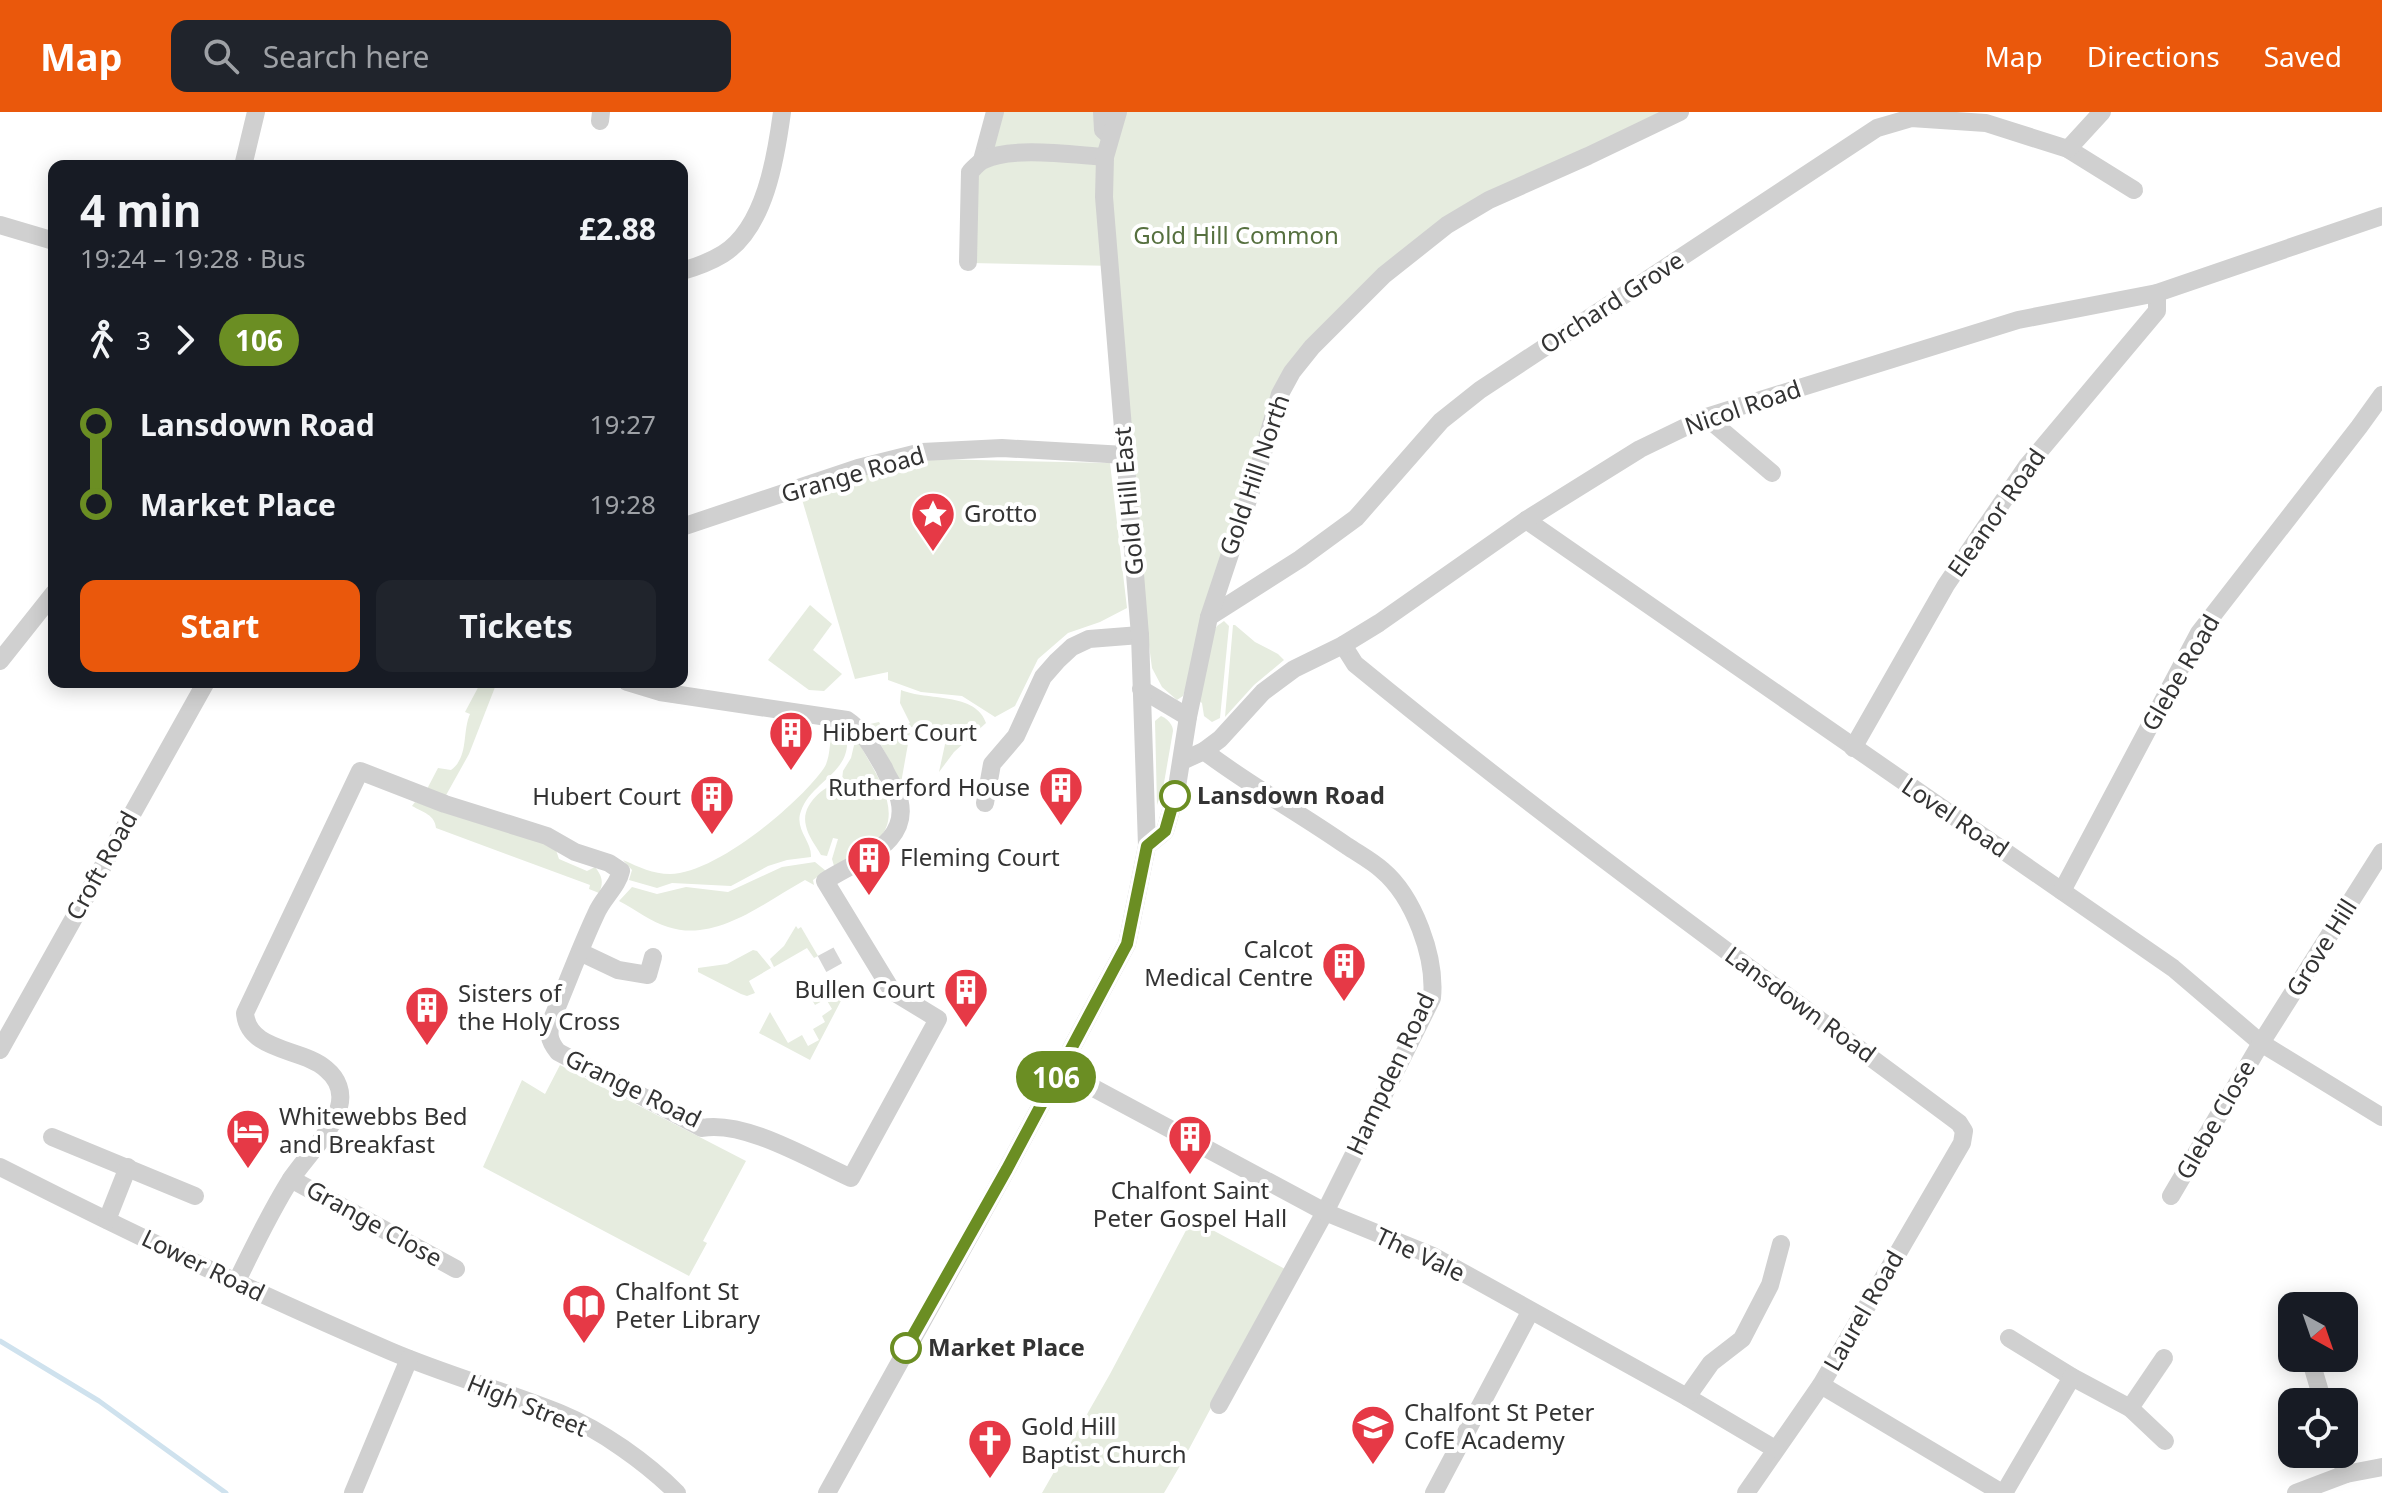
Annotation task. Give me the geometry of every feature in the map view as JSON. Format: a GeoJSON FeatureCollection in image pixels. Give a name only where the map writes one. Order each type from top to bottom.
{"type":"FeatureCollection","features":[{"type":"Feature","properties":{"kind":"street"},"geometry":{"type":"LineString","coordinates":[[244,160],[256,112]]}},
{"type":"Feature","properties":{"kind":"street"},"geometry":{"type":"LineString","coordinates":[[688,269],[725,253],[747,231],[762,199],[774,161],[782,112]]}},
{"type":"Feature","properties":{"kind":"street"},"geometry":{"type":"LineString","coordinates":[[982,160],[995,112]]}},
{"type":"Feature","properties":{"kind":"street"},"geometry":{"type":"LineString","coordinates":[[1102,112],[1103,130],[1110,136]]}},
{"type":"Feature","properties":{"kind":"street","name":"Gold Hill East"},"geometry":{"type":"LineString","coordinates":[[1118,112],[1105,157],[1104,197],[1140,635],[1147,846]]}},
{"type":"Feature","properties":{"kind":"street","name":"Gold Hill North"},"geometry":{"type":"LineString","coordinates":[[1147,846],[1165,831],[1176,793],[1209,617],[1280,394],[1292,372],[1312,347],[1384,275],[1447,225],[1489,200],[1680,112]]}},
{"type":"Feature","properties":{"kind":"street"},"geometry":{"type":"LineString","coordinates":[[2068,149],[2102,112]]}},
{"type":"Feature","properties":{"kind":"street","name":"Orchard Grove"},"geometry":{"type":"LineString","coordinates":[[1209,617],[1300,559],[1356,518],[1441,421],[1480,390],[1877,128],[1911,118],[1986,123],[2068,149],[2134,190]]}},
{"type":"Feature","properties":{"kind":"street"},"geometry":{"type":"LineString","coordinates":[[968,262],[970,172],[982,160],[1020,153],[1105,157]]}},
{"type":"Feature","properties":{"kind":"street","name":"Nicol Road"},"geometry":{"type":"LineString","coordinates":[[1182,761],[1220,739],[1263,692],[1294,669],[1379,623],[1526,520],[1640,449],[1706,417],[2018,320],[2157,293],[2382,216]]}},
{"type":"Feature","properties":{"kind":"street"},"geometry":{"type":"LineString","coordinates":[[0,225],[48,239]]}},
{"type":"Feature","properties":{"kind":"street","name":"Eleanor Road"},"geometry":{"type":"LineString","coordinates":[[1853,748],[1946,585],[2027,466],[2157,311],[2157,293]]}},
{"type":"Feature","properties":{"kind":"street","name":"Glebe Road"},"geometry":{"type":"LineString","coordinates":[[2062,891],[2199,633],[2382,395]]}},
{"type":"Feature","properties":{"kind":"street"},"geometry":{"type":"LineString","coordinates":[[1706,417],[1772,473]]}},
{"type":"Feature","properties":{"kind":"street","name":"Grange Road"},"geometry":{"type":"LineString","coordinates":[[688,525],[858,468],[922,452],[1002,448],[1125,455]]}},
{"type":"Feature","properties":{"kind":"street","name":"Lovel Road"},"geometry":{"type":"LineString","coordinates":[[1526,520],[2173,968],[2261,1043],[2382,1117]]}},
{"type":"Feature","properties":{"kind":"street"},"geometry":{"type":"LineString","coordinates":[[0,661],[48,601]]}},
{"type":"Feature","properties":{"kind":"street"},"geometry":{"type":"LineString","coordinates":[[985,803],[992,764],[1016,736],[1043,677],[1057,661],[1072,647],[1089,639],[1140,635]]}},
{"type":"Feature","properties":{"kind":"street","name":"Lansdown Road"},"geometry":{"type":"LineString","coordinates":[[1343,645],[1355,664],[1467,756],[1959,1123]]}},
{"type":"Feature","properties":{"kind":"street","name":"Croft Road"},"geometry":{"type":"LineString","coordinates":[[0,1050],[203,688]]}},
{"type":"Feature","properties":{"kind":"street","name":"Grange Road"},"geometry":{"type":"LineString","coordinates":[[236,1283],[291,1179],[338,1109],[341,1093],[336,1079],[324,1066],[263,1041],[246,1024],[245,1013],[360,771],[445,804],[547,836],[575,852],[621,871],[619,879],[606,894],[549,1031],[550,1043],[558,1052],[702,1128],[717,1125],[734,1127],[851,1178],[938,1019],[892,991],[825,881],[882,848],[893,838],[899,825],[901,808],[896,791],[864,734],[847,720],[647,688]]}},
{"type":"Feature","properties":{"kind":"street"},"geometry":{"type":"LineString","coordinates":[[1141,689],[1188,717]]}},
{"type":"Feature","properties":{"kind":"street","name":"Hampden Road"},"geometry":{"type":"LineString","coordinates":[[1204,751],[1228,770],[1382,870],[1404,897],[1425,940],[1433,982],[1432,998],[1325,1212],[1219,1405]]}},
{"type":"Feature","properties":{"kind":"street"},"geometry":{"type":"LineString","coordinates":[[827,1493],[1127,944],[1147,846]]}},
{"type":"Feature","properties":{"kind":"street","name":"Grove Hill"},"geometry":{"type":"LineString","coordinates":[[2261,1043],[2382,852]]}},
{"type":"Feature","properties":{"kind":"street"},"geometry":{"type":"LineString","coordinates":[[580,952],[618,970],[648,975],[653,957]]}},
{"type":"Feature","properties":{"kind":"street","name":"Glebe Close"},"geometry":{"type":"LineString","coordinates":[[2171,1196],[2261,1043]]}},
{"type":"Feature","properties":{"kind":"street","name":"The Vale"},"geometry":{"type":"LineString","coordinates":[[1060,1070],[1325,1212],[1433,1256],[1775,1449]]}},
{"type":"Feature","properties":{"kind":"street","name":"Laurel Road"},"geometry":{"type":"LineString","coordinates":[[1746,1493],[1821,1385],[1962,1143],[1964,1131],[1959,1123]]}},
{"type":"Feature","properties":{"kind":"street"},"geometry":{"type":"LineString","coordinates":[[52,1137],[195,1196]]}},
{"type":"Feature","properties":{"kind":"street","name":"Lower Road"},"geometry":{"type":"LineString","coordinates":[[0,1167],[236,1283],[409,1359]]}},
{"type":"Feature","properties":{"kind":"street"},"geometry":{"type":"LineString","coordinates":[[107,1220],[128,1167]]}},
{"type":"Feature","properties":{"kind":"street","name":"Grange Close"},"geometry":{"type":"LineString","coordinates":[[291,1179],[456,1269]]}},
{"type":"Feature","properties":{"kind":"street"},"geometry":{"type":"LineString","coordinates":[[1687,1397],[1711,1363],[1742,1339],[1770,1285],[1781,1244]]}},
{"type":"Feature","properties":{"kind":"street"},"geometry":{"type":"LineString","coordinates":[[1434,1493],[1530,1312]]}},
{"type":"Feature","properties":{"kind":"street"},"geometry":{"type":"LineString","coordinates":[[2009,1338],[2130,1408],[2165,1441]]}},
{"type":"Feature","properties":{"kind":"street"},"geometry":{"type":"LineString","coordinates":[[2130,1408],[2164,1358]]}},
{"type":"Feature","properties":{"kind":"street"},"geometry":{"type":"LineString","coordinates":[[353,1493],[409,1359]]}},
{"type":"Feature","properties":{"kind":"street","name":"High Street"},"geometry":{"type":"LineString","coordinates":[[409,1359],[564,1415],[615,1444],[677,1493]]}},
{"type":"Feature","properties":{"kind":"street"},"geometry":{"type":"LineString","coordinates":[[1821,1385],[2003,1493],[2072,1377]]}},
{"type":"Feature","properties":{"kind":"street"},"geometry":{"type":"LineString","coordinates":[[2296,1493],[2346,1474],[2382,1467]]}},
{"type":"Feature","properties":{"kind":"street"},"geometry":{"type":"LineString","coordinates":[[2344,1468],[2346,1474]]}},
{"type":"Feature","properties":{"kind":"green space","name":"Gold Hill Common"},"geometry":{"type":"Polygon","coordinates":[[[1000,112],[1666,112],[1518,180],[1296,354],[1183,696],[1177,700],[1162,687],[1152,668],[1143,599],[1116,266],[971,263],[972,185],[1000,112]]]}},
{"type":"Feature","properties":{"kind":"green space"},"geometry":{"type":"Polygon","coordinates":[[[933,459],[1110,463],[1127,608],[1068,633],[1038,659],[1015,706],[995,717],[962,696],[921,692],[888,680],[888,672],[855,679],[801,496],[875,469],[933,459]]]}},
{"type":"Feature","properties":{"kind":"green space"},"geometry":{"type":"Polygon","coordinates":[[[810,605],[832,624],[813,650],[842,674],[824,691],[809,690],[768,660],[810,605]]]}},
{"type":"Feature","properties":{"kind":"green space"},"geometry":{"type":"Polygon","coordinates":[[[1224,621],[1229,626],[1220,718],[1212,722],[1204,716],[1199,701],[1213,633],[1224,621]]]}},
{"type":"Feature","properties":{"kind":"green space"},"geometry":{"type":"Polygon","coordinates":[[[1233,625],[1284,660],[1254,685],[1225,717],[1233,625]]]}},
{"type":"Feature","properties":{"kind":"green space"},"geometry":{"type":"Polygon","coordinates":[[[478,688],[495,688],[469,754],[445,797],[426,791],[438,768],[451,770],[457,765],[470,714],[465,712],[478,688]]]}},
{"type":"Feature","properties":{"kind":"green space"},"geometry":{"type":"Polygon","coordinates":[[[901,690],[962,702],[981,713],[986,723],[954,752],[939,772],[947,735],[911,727],[901,783],[870,724],[879,722],[887,735],[910,723],[900,703],[901,690]]]}},
{"type":"Feature","properties":{"kind":"green space"},"geometry":{"type":"Polygon","coordinates":[[[1161,716],[1170,722],[1173,731],[1157,805],[1155,721],[1161,716]]]}},
{"type":"Feature","properties":{"kind":"green space"},"geometry":{"type":"Polygon","coordinates":[[[831,732],[840,733],[847,739],[846,751],[836,769],[806,801],[799,817],[811,857],[768,866],[731,886],[672,883],[657,888],[629,880],[632,870],[623,860],[658,873],[689,871],[732,850],[754,834],[796,800],[824,768],[829,756],[831,732]]]}},
{"type":"Feature","properties":{"kind":"green space"},"geometry":{"type":"Polygon","coordinates":[[[855,741],[858,741],[884,790],[889,816],[886,829],[878,840],[834,866],[832,859],[838,839],[833,838],[827,856],[821,855],[808,833],[805,818],[815,797],[842,780],[855,741]]]}},
{"type":"Feature","properties":{"kind":"green space"},"geometry":{"type":"Polygon","coordinates":[[[415,802],[531,837],[556,850],[559,859],[587,871],[595,867],[602,879],[599,893],[589,889],[590,885],[436,828],[431,817],[412,806],[415,802]]]}},
{"type":"Feature","properties":{"kind":"green space"},"geometry":{"type":"Polygon","coordinates":[[[815,862],[826,871],[813,880],[814,885],[805,880],[740,918],[704,930],[668,927],[619,901],[632,887],[657,894],[686,887],[728,892],[782,867],[815,862]]]}},
{"type":"Feature","properties":{"kind":"green space"},"geometry":{"type":"Polygon","coordinates":[[[796,926],[798,929],[801,927],[818,956],[814,958],[807,948],[774,967],[770,959],[784,946],[796,926]]]}},
{"type":"Feature","properties":{"kind":"green space"},"geometry":{"type":"Polygon","coordinates":[[[753,950],[771,968],[749,981],[755,993],[747,996],[741,994],[698,972],[698,968],[727,964],[753,950]]]}},
{"type":"Feature","properties":{"kind":"green space"},"geometry":{"type":"Polygon","coordinates":[[[833,989],[838,998],[844,995],[810,1060],[759,1033],[770,1012],[788,1043],[802,1035],[808,1046],[819,1040],[813,1029],[825,1022],[822,1016],[832,1009],[826,999],[815,1005],[812,1000],[833,989]]]}},
{"type":"Feature","properties":{"kind":"green space"},"geometry":{"type":"Polygon","coordinates":[[[560,1065],[746,1161],[703,1241],[707,1243],[689,1276],[483,1167],[522,1080],[545,1094],[560,1065]]]}},
{"type":"Feature","properties":{"kind":"green space"},"geometry":{"type":"Polygon","coordinates":[[[1192,1219],[1285,1269],[1181,1464],[1164,1493],[1042,1493],[1110,1374],[1192,1219]]]}},
{"type":"Feature","properties":{"kind":"waterway"},"geometry":{"type":"LineString","coordinates":[[0,1341],[99,1401],[226,1493]]}},
{"type":"Feature","properties":{"kind":"tunnel"},"geometry":{"type":"LineString","coordinates":[[822,964],[844,952]]}},
{"type":"Feature","properties":{"kind":"bus line","name":"106"},"geometry":{"type":"LineString","coordinates":[[906,1348],[1007,1169],[1127,944],[1147,846],[1165,831],[1175,796]]}},
{"type":"Feature","properties":{"kind":"place","name":"Grotto"},"geometry":{"type":"Point","coordinates":[933,553]}},
{"type":"Feature","properties":{"kind":"place","name":"Hibbert Court"},"geometry":{"type":"Point","coordinates":[791,772]}},
{"type":"Feature","properties":{"kind":"place","name":"Lansdown Road"},"geometry":{"type":"Point","coordinates":[1175,796]}},
{"type":"Feature","properties":{"kind":"place","name":"Rutherford House"},"geometry":{"type":"Point","coordinates":[1061,827]}},
{"type":"Feature","properties":{"kind":"place","name":"Hubert Court"},"geometry":{"type":"Point","coordinates":[712,836]}},
{"type":"Feature","properties":{"kind":"place","name":"Fleming Court"},"geometry":{"type":"Point","coordinates":[869,897]}},
{"type":"Feature","properties":{"kind":"place","name":"Calcot Medical Centre"},"geometry":{"type":"Point","coordinates":[1344,1003]}},
{"type":"Feature","properties":{"kind":"place","name":"Bullen Court"},"geometry":{"type":"Point","coordinates":[966,1029]}},
{"type":"Feature","properties":{"kind":"place","name":"Sisters of the Holy Cross"},"geometry":{"type":"Point","coordinates":[427,1047]}},
{"type":"Feature","properties":{"kind":"place","name":"Whitewebbs Bed and Breakfast"},"geometry":{"type":"Point","coordinates":[248,1170]}},
{"type":"Feature","properties":{"kind":"place","name":"Chalfont Saint Peter Gospel Hall"},"geometry":{"type":"Point","coordinates":[1190,1176]}},
{"type":"Feature","properties":{"kind":"place","name":"Chalfont St Peter Library"},"geometry":{"type":"Point","coordinates":[584,1345]}},
{"type":"Feature","properties":{"kind":"place","name":"Market Place"},"geometry":{"type":"Point","coordinates":[906,1348]}},
{"type":"Feature","properties":{"kind":"place","name":"Chalfont St Peter CofE Academy"},"geometry":{"type":"Point","coordinates":[1373,1466]}},
{"type":"Feature","properties":{"kind":"place","name":"Gold Hill Baptist Church"},"geometry":{"type":"Point","coordinates":[990,1480]}}]}
